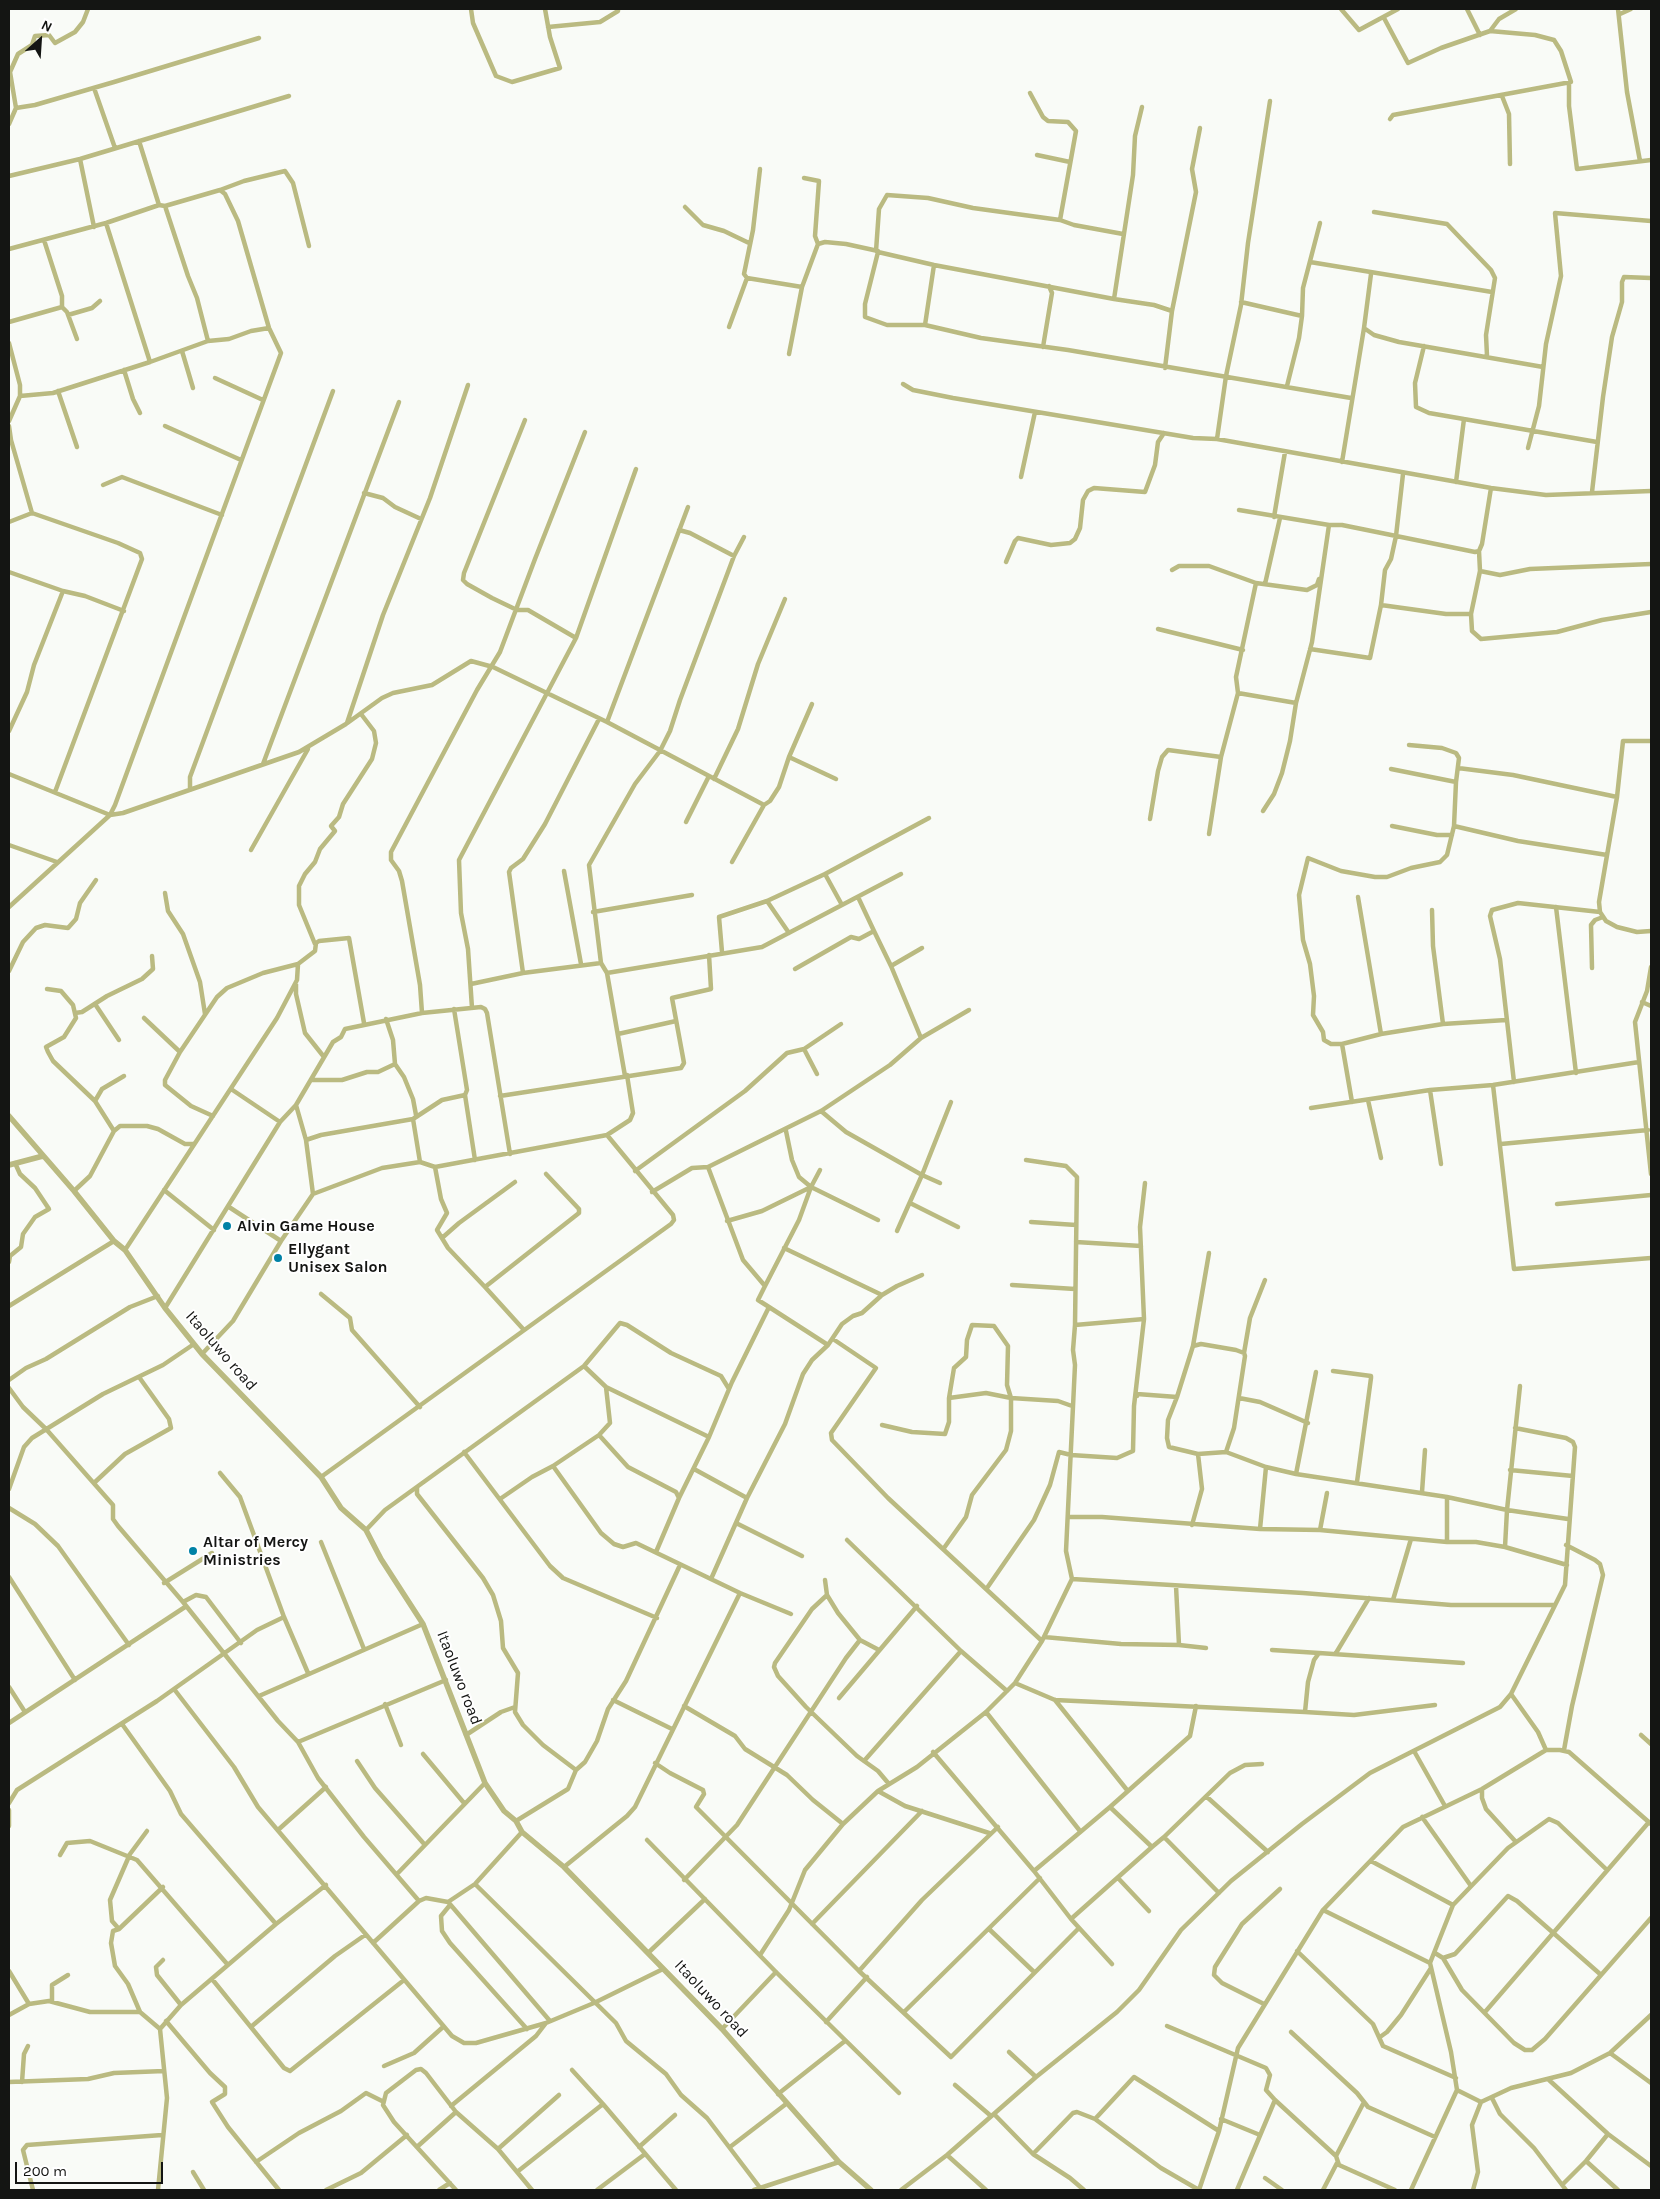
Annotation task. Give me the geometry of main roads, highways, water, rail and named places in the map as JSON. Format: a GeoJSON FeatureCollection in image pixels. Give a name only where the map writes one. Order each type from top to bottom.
{"type":"FeatureCollection","features":[{"type":"Feature","properties":{"kind":"place","name":"Alvin Game House"},"geometry":{"type":"Point","coordinates":[227,1226]}},
{"type":"Feature","properties":{"kind":"place","name":"Ellygant Unisex Salon"},"geometry":{"type":"Point","coordinates":[278,1258]}},
{"type":"Feature","properties":{"kind":"place","name":"Altar of Mercy Ministries"},"geometry":{"type":"Point","coordinates":[193,1551]}}]}
